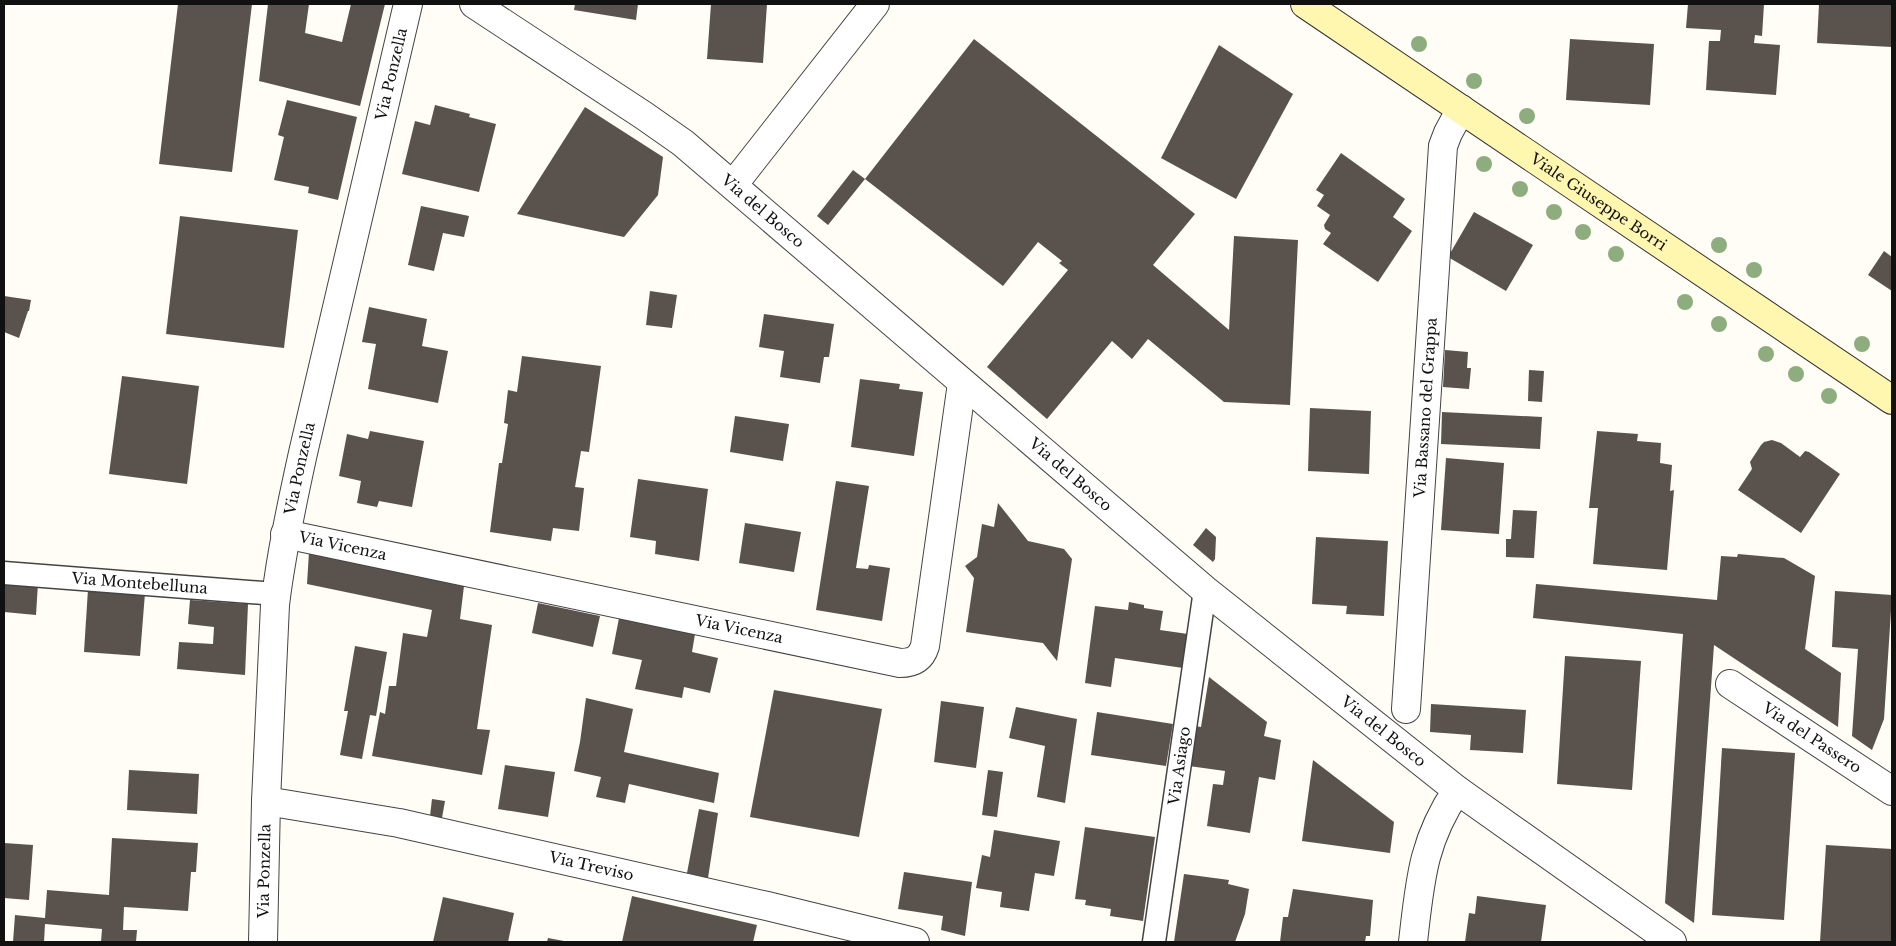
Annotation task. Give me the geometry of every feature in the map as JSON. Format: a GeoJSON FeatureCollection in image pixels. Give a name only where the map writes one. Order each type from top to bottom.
{"type":"FeatureCollection","features":[{"type":"Feature","properties":{"kind":"main road","name":"Viale Giuseppe Borri"},"geometry":{"type":"LineString","coordinates":[[1305,4],[1892,400]]}},
{"type":"Feature","properties":{"kind":"street","name":"Via Ponzella"},"geometry":{"type":"LineString","coordinates":[[263,942],[266,801],[276,594],[285,534],[408,4]]}},
{"type":"Feature","properties":{"kind":"street","name":"Via del Bosco"},"geometry":{"type":"LineString","coordinates":[[474,4],[663,128],[733,185],[1205,590],[1458,790],[1672,942]]}},
{"type":"Feature","properties":{"kind":"street"},"geometry":{"type":"LineString","coordinates":[[733,185],[875,4]]}},
{"type":"Feature","properties":{"kind":"street","name":"Via Bassano del Grappa"},"geometry":{"type":"LineString","coordinates":[[1406,708],[1443,147],[1461,109]]}},
{"type":"Feature","properties":{"kind":"street","name":"Via Vicenza"},"geometry":{"type":"LineString","coordinates":[[285,534],[900,663],[908,663],[920,657],[925,646],[962,383]]}},
{"type":"Feature","properties":{"kind":"street","name":"Via del Passero"},"geometry":{"type":"LineString","coordinates":[[1730,684],[1892,791]]}},
{"type":"Feature","properties":{"kind":"street"},"geometry":{"type":"LineString","coordinates":[[1413,942],[1421,875],[1426,855],[1440,816],[1458,790]]}},
{"type":"Feature","properties":{"kind":"street","name":"Via Treviso"},"geometry":{"type":"LineString","coordinates":[[266,801],[399,823],[757,904],[915,942]]}},
{"type":"Feature","properties":{"kind":"lane","name":"Via Montebelluna"},"geometry":{"type":"LineString","coordinates":[[4,573],[276,594]]}},
{"type":"Feature","properties":{"kind":"lane","name":"Via Asiago"},"geometry":{"type":"LineString","coordinates":[[1154,942],[1205,590]]}},
{"type":"Feature","properties":{"kind":"building"},"geometry":{"type":"Polygon","coordinates":[[[178,4],[252,4],[232,172],[159,164],[178,4]]]}},
{"type":"Feature","properties":{"kind":"building"},"geometry":{"type":"Polygon","coordinates":[[[268,4],[309,4],[305,33],[342,42],[351,4],[385,4],[360,106],[259,81],[268,4]]]}},
{"type":"Feature","properties":{"kind":"building"},"geometry":{"type":"Polygon","coordinates":[[[575,4],[638,4],[636,20],[574,10],[575,4]]]}},
{"type":"Feature","properties":{"kind":"building"},"geometry":{"type":"Polygon","coordinates":[[[711,4],[767,4],[763,63],[707,59],[711,4]]]}},
{"type":"Feature","properties":{"kind":"building"},"geometry":{"type":"Polygon","coordinates":[[[1688,4],[1764,4],[1762,36],[1755,35],[1754,43],[1780,45],[1776,95],[1706,90],[1709,41],[1720,41],[1721,30],[1686,28],[1688,4]]]}},
{"type":"Feature","properties":{"kind":"building"},"geometry":{"type":"Polygon","coordinates":[[[1819,4],[1892,4],[1892,47],[1817,43],[1819,4]]]}},
{"type":"Feature","properties":{"kind":"building"},"geometry":{"type":"Polygon","coordinates":[[[974,39],[1195,214],[1153,265],[1229,330],[1234,236],[1298,240],[1290,405],[1224,402],[1148,339],[1132,359],[1112,341],[1047,419],[987,367],[1068,270],[1059,263],[1062,261],[1038,242],[1003,286],[865,179],[974,39]]]}},
{"type":"Feature","properties":{"kind":"building"},"geometry":{"type":"Polygon","coordinates":[[[1570,39],[1654,44],[1650,105],[1566,100],[1570,39]]]}},
{"type":"Feature","properties":{"kind":"building"},"geometry":{"type":"Polygon","coordinates":[[[1219,45],[1293,94],[1236,199],[1161,158],[1219,45]]]}},
{"type":"Feature","properties":{"kind":"building"},"geometry":{"type":"Polygon","coordinates":[[[287,100],[357,117],[338,200],[308,193],[309,187],[274,180],[284,137],[278,135],[287,100]]]}},
{"type":"Feature","properties":{"kind":"building"},"geometry":{"type":"Polygon","coordinates":[[[435,105],[470,114],[469,117],[496,124],[479,192],[402,174],[415,121],[430,125],[435,105]]]}},
{"type":"Feature","properties":{"kind":"building"},"geometry":{"type":"Polygon","coordinates":[[[585,107],[663,157],[658,195],[624,237],[517,214],[585,107]]]}},
{"type":"Feature","properties":{"kind":"building"},"geometry":{"type":"Polygon","coordinates":[[[1341,153],[1405,199],[1393,217],[1412,231],[1378,282],[1323,244],[1331,233],[1325,229],[1324,225],[1330,215],[1317,206],[1324,195],[1316,190],[1341,153]]]}},
{"type":"Feature","properties":{"kind":"building"},"geometry":{"type":"Polygon","coordinates":[[[853,170],[865,179],[828,225],[817,216],[853,170]]]}},
{"type":"Feature","properties":{"kind":"building"},"geometry":{"type":"Polygon","coordinates":[[[421,206],[469,216],[464,237],[443,233],[434,271],[408,265],[421,206]]]}},
{"type":"Feature","properties":{"kind":"building"},"geometry":{"type":"Polygon","coordinates":[[[1474,212],[1533,245],[1506,291],[1448,257],[1474,212]]]}},
{"type":"Feature","properties":{"kind":"building"},"geometry":{"type":"Polygon","coordinates":[[[180,216],[298,230],[284,348],[166,334],[180,216]]]}},
{"type":"Feature","properties":{"kind":"building"},"geometry":{"type":"Polygon","coordinates":[[[1884,251],[1892,257],[1892,291],[1868,275],[1884,251]]]}},
{"type":"Feature","properties":{"kind":"building"},"geometry":{"type":"Polygon","coordinates":[[[650,291],[677,295],[672,328],[646,325],[650,291]]]}},
{"type":"Feature","properties":{"kind":"building"},"geometry":{"type":"Polygon","coordinates":[[[4,296],[31,300],[19,338],[4,332],[4,296]]]}},
{"type":"Feature","properties":{"kind":"building"},"geometry":{"type":"Polygon","coordinates":[[[369,307],[427,319],[422,346],[448,351],[438,403],[368,389],[376,344],[362,342],[369,307]]]}},
{"type":"Feature","properties":{"kind":"building"},"geometry":{"type":"Polygon","coordinates":[[[764,314],[834,324],[829,357],[824,357],[820,383],[780,377],[784,351],[759,347],[764,314]]]}},
{"type":"Feature","properties":{"kind":"building"},"geometry":{"type":"Polygon","coordinates":[[[1445,350],[1468,352],[1467,368],[1471,368],[1469,389],[1443,387],[1445,350]]]}},
{"type":"Feature","properties":{"kind":"building"},"geometry":{"type":"Polygon","coordinates":[[[522,356],[601,366],[589,452],[581,451],[575,487],[584,488],[579,531],[553,528],[551,541],[490,532],[499,463],[502,463],[508,424],[504,423],[508,390],[517,392],[522,356]]]}},
{"type":"Feature","properties":{"kind":"building"},"geometry":{"type":"Polygon","coordinates":[[[1529,370],[1544,371],[1542,402],[1528,401],[1529,370]]]}},
{"type":"Feature","properties":{"kind":"building"},"geometry":{"type":"Polygon","coordinates":[[[122,376],[199,386],[187,484],[109,474],[122,376]]]}},
{"type":"Feature","properties":{"kind":"building"},"geometry":{"type":"Polygon","coordinates":[[[860,379],[900,384],[899,389],[923,392],[914,456],[851,447],[860,379]]]}},
{"type":"Feature","properties":{"kind":"building"},"geometry":{"type":"Polygon","coordinates":[[[1310,408],[1371,411],[1369,474],[1308,471],[1310,408]]]}},
{"type":"Feature","properties":{"kind":"building"},"geometry":{"type":"Polygon","coordinates":[[[1442,412],[1542,417],[1540,449],[1441,444],[1442,412]]]}},
{"type":"Feature","properties":{"kind":"building"},"geometry":{"type":"Polygon","coordinates":[[[735,416],[789,424],[783,461],[730,452],[735,416]]]}},
{"type":"Feature","properties":{"kind":"building"},"geometry":{"type":"Polygon","coordinates":[[[370,431],[424,441],[412,507],[379,501],[377,507],[357,503],[361,481],[339,476],[347,434],[368,439],[370,431]]]}},
{"type":"Feature","properties":{"kind":"building"},"geometry":{"type":"Polygon","coordinates":[[[1597,431],[1638,434],[1637,441],[1661,443],[1660,463],[1672,465],[1670,491],[1674,490],[1667,570],[1593,564],[1598,508],[1589,508],[1597,431]]]}},
{"type":"Feature","properties":{"kind":"building"},"geometry":{"type":"Polygon","coordinates":[[[1772,440],[1781,443],[1800,457],[1805,451],[1809,452],[1840,474],[1801,533],[1738,490],[1752,469],[1750,462],[1761,445],[1772,440]]]}},
{"type":"Feature","properties":{"kind":"building"},"geometry":{"type":"Polygon","coordinates":[[[1446,458],[1504,463],[1499,534],[1441,530],[1446,458]]]}},
{"type":"Feature","properties":{"kind":"building"},"geometry":{"type":"Polygon","coordinates":[[[638,479],[708,489],[699,561],[655,554],[656,541],[630,537],[638,479]]]}},
{"type":"Feature","properties":{"kind":"building"},"geometry":{"type":"Polygon","coordinates":[[[836,481],[869,486],[856,568],[868,569],[869,565],[890,568],[882,621],[816,610],[836,481]]]}},
{"type":"Feature","properties":{"kind":"building"},"geometry":{"type":"Polygon","coordinates":[[[998,503],[1028,541],[1064,549],[1072,559],[1057,661],[1043,643],[966,632],[974,578],[965,566],[977,557],[982,524],[994,527],[998,503]]]}},
{"type":"Feature","properties":{"kind":"building"},"geometry":{"type":"Polygon","coordinates":[[[1513,510],[1537,511],[1534,558],[1506,557],[1506,539],[1511,539],[1513,510]]]}},
{"type":"Feature","properties":{"kind":"building"},"geometry":{"type":"Polygon","coordinates":[[[745,523],[801,532],[794,572],[739,563],[745,523]]]}},
{"type":"Feature","properties":{"kind":"building"},"geometry":{"type":"Polygon","coordinates":[[[1206,528],[1216,537],[1215,559],[1213,562],[1193,545],[1206,528]]]}},
{"type":"Feature","properties":{"kind":"building"},"geometry":{"type":"Polygon","coordinates":[[[1316,537],[1388,541],[1384,616],[1346,614],[1347,606],[1312,604],[1316,537]]]}},
{"type":"Feature","properties":{"kind":"building"},"geometry":{"type":"Polygon","coordinates":[[[309,552],[464,586],[460,619],[492,625],[477,729],[490,730],[482,775],[372,756],[380,712],[385,714],[389,686],[396,686],[403,633],[427,637],[432,610],[307,584],[309,552]]]}},
{"type":"Feature","properties":{"kind":"building"},"geometry":{"type":"Polygon","coordinates":[[[1738,554],[1784,558],[1815,576],[1805,649],[1841,673],[1838,727],[1714,645],[1694,923],[1665,903],[1683,634],[1533,618],[1536,584],[1717,600],[1721,556],[1737,557],[1738,554]]]}},
{"type":"Feature","properties":{"kind":"building"},"geometry":{"type":"Polygon","coordinates":[[[4,580],[38,583],[36,615],[4,612],[4,580]]]}},
{"type":"Feature","properties":{"kind":"building"},"geometry":{"type":"Polygon","coordinates":[[[88,589],[145,593],[140,656],[84,652],[88,589]]]}},
{"type":"Feature","properties":{"kind":"building"},"geometry":{"type":"Polygon","coordinates":[[[1835,591],[1892,595],[1884,719],[1872,750],[1852,736],[1858,649],[1832,647],[1835,591]]]}},
{"type":"Feature","properties":{"kind":"building"},"geometry":{"type":"Polygon","coordinates":[[[190,600],[248,604],[245,675],[177,669],[179,642],[213,644],[214,627],[188,624],[190,600]]]}},
{"type":"Feature","properties":{"kind":"building"},"geometry":{"type":"Polygon","coordinates":[[[1129,602],[1144,605],[1144,608],[1163,611],[1160,630],[1188,634],[1183,668],[1115,658],[1111,687],[1085,683],[1095,606],[1128,610],[1129,602]]]}},
{"type":"Feature","properties":{"kind":"building"},"geometry":{"type":"Polygon","coordinates":[[[538,603],[600,616],[593,647],[532,633],[538,603]]]}},
{"type":"Feature","properties":{"kind":"building"},"geometry":{"type":"Polygon","coordinates":[[[619,618],[695,634],[692,652],[718,658],[710,693],[684,687],[682,698],[635,689],[642,660],[612,654],[619,618]]]}},
{"type":"Feature","properties":{"kind":"building"},"geometry":{"type":"Polygon","coordinates":[[[355,646],[387,652],[376,716],[370,715],[362,759],[340,755],[348,711],[344,711],[355,646]]]}},
{"type":"Feature","properties":{"kind":"building"},"geometry":{"type":"Polygon","coordinates":[[[1565,656],[1641,661],[1632,790],[1557,784],[1565,656]]]}},
{"type":"Feature","properties":{"kind":"building"},"geometry":{"type":"Polygon","coordinates":[[[1209,677],[1267,722],[1264,736],[1281,740],[1275,780],[1259,777],[1250,833],[1207,826],[1213,784],[1223,785],[1225,771],[1189,766],[1195,726],[1201,727],[1209,677]]]}},
{"type":"Feature","properties":{"kind":"building"},"geometry":{"type":"Polygon","coordinates":[[[774,690],[882,709],[859,837],[750,817],[774,690]]]}},
{"type":"Feature","properties":{"kind":"building"},"geometry":{"type":"Polygon","coordinates":[[[586,698],[633,709],[624,752],[719,773],[714,803],[629,784],[625,803],[596,797],[601,777],[574,771],[586,698]]]}},
{"type":"Feature","properties":{"kind":"building"},"geometry":{"type":"Polygon","coordinates":[[[941,701],[984,707],[976,768],[934,762],[941,701]]]}},
{"type":"Feature","properties":{"kind":"building"},"geometry":{"type":"Polygon","coordinates":[[[1431,704],[1526,710],[1523,753],[1470,750],[1471,735],[1430,732],[1431,704]]]}},
{"type":"Feature","properties":{"kind":"building"},"geometry":{"type":"Polygon","coordinates":[[[1016,707],[1077,719],[1065,803],[1037,797],[1045,746],[1009,738],[1016,707]]]}},
{"type":"Feature","properties":{"kind":"building"},"geometry":{"type":"Polygon","coordinates":[[[1097,712],[1173,724],[1166,766],[1091,755],[1097,712]]]}},
{"type":"Feature","properties":{"kind":"building"},"geometry":{"type":"Polygon","coordinates":[[[1722,748],[1795,753],[1784,920],[1712,915],[1722,748]]]}},
{"type":"Feature","properties":{"kind":"building"},"geometry":{"type":"Polygon","coordinates":[[[1313,760],[1394,822],[1390,853],[1302,841],[1313,760]]]}},
{"type":"Feature","properties":{"kind":"building"},"geometry":{"type":"Polygon","coordinates":[[[505,765],[555,772],[548,817],[498,809],[505,765]]]}},
{"type":"Feature","properties":{"kind":"building"},"geometry":{"type":"Polygon","coordinates":[[[129,770],[199,774],[197,814],[127,810],[129,770]]]}},
{"type":"Feature","properties":{"kind":"building"},"geometry":{"type":"Polygon","coordinates":[[[988,770],[1003,772],[997,817],[982,815],[988,770]]]}},
{"type":"Feature","properties":{"kind":"building"},"geometry":{"type":"Polygon","coordinates":[[[432,799],[445,801],[442,818],[430,816],[432,799]]]}},
{"type":"Feature","properties":{"kind":"building"},"geometry":{"type":"Polygon","coordinates":[[[699,809],[718,813],[708,878],[687,873],[699,809]]]}},
{"type":"Feature","properties":{"kind":"building"},"geometry":{"type":"Polygon","coordinates":[[[1085,827],[1155,837],[1143,921],[1110,916],[1111,909],[1085,905],[1086,900],[1075,899],[1085,827]]]}},
{"type":"Feature","properties":{"kind":"building"},"geometry":{"type":"Polygon","coordinates":[[[994,830],[1060,841],[1054,876],[1035,873],[1029,911],[1000,907],[1002,892],[976,888],[982,855],[990,857],[994,830]]]}},
{"type":"Feature","properties":{"kind":"building"},"geometry":{"type":"Polygon","coordinates":[[[112,838],[198,843],[196,872],[191,872],[188,911],[124,907],[123,930],[137,930],[136,942],[101,942],[102,929],[45,924],[44,942],[13,942],[15,915],[45,918],[47,890],[109,895],[112,838]]]}},
{"type":"Feature","properties":{"kind":"building"},"geometry":{"type":"Polygon","coordinates":[[[4,843],[33,845],[29,900],[4,898],[4,843]]]}},
{"type":"Feature","properties":{"kind":"building"},"geometry":{"type":"Polygon","coordinates":[[[1826,845],[1892,849],[1892,942],[1820,942],[1826,845]]]}},
{"type":"Feature","properties":{"kind":"building"},"geometry":{"type":"Polygon","coordinates":[[[904,872],[972,882],[965,936],[941,930],[943,916],[898,909],[904,872]]]}},
{"type":"Feature","properties":{"kind":"building"},"geometry":{"type":"Polygon","coordinates":[[[1184,874],[1229,880],[1228,884],[1249,889],[1245,914],[1235,942],[1174,942],[1184,874]]]}},
{"type":"Feature","properties":{"kind":"building"},"geometry":{"type":"Polygon","coordinates":[[[1293,889],[1373,900],[1370,936],[1366,936],[1365,942],[1280,942],[1283,917],[1288,917],[1293,889]]]}},
{"type":"Feature","properties":{"kind":"building"},"geometry":{"type":"Polygon","coordinates":[[[632,896],[757,925],[753,942],[622,942],[632,896]]]}},
{"type":"Feature","properties":{"kind":"building"},"geometry":{"type":"Polygon","coordinates":[[[1477,896],[1546,905],[1541,942],[1465,942],[1469,913],[1475,914],[1477,896]]]}},
{"type":"Feature","properties":{"kind":"building"},"geometry":{"type":"Polygon","coordinates":[[[443,897],[514,913],[508,942],[433,942],[443,897]]]}},
{"type":"Feature","properties":{"kind":"building"},"geometry":{"type":"Polygon","coordinates":[[[548,938],[564,941],[564,942],[547,942],[548,938]]]}}]}
